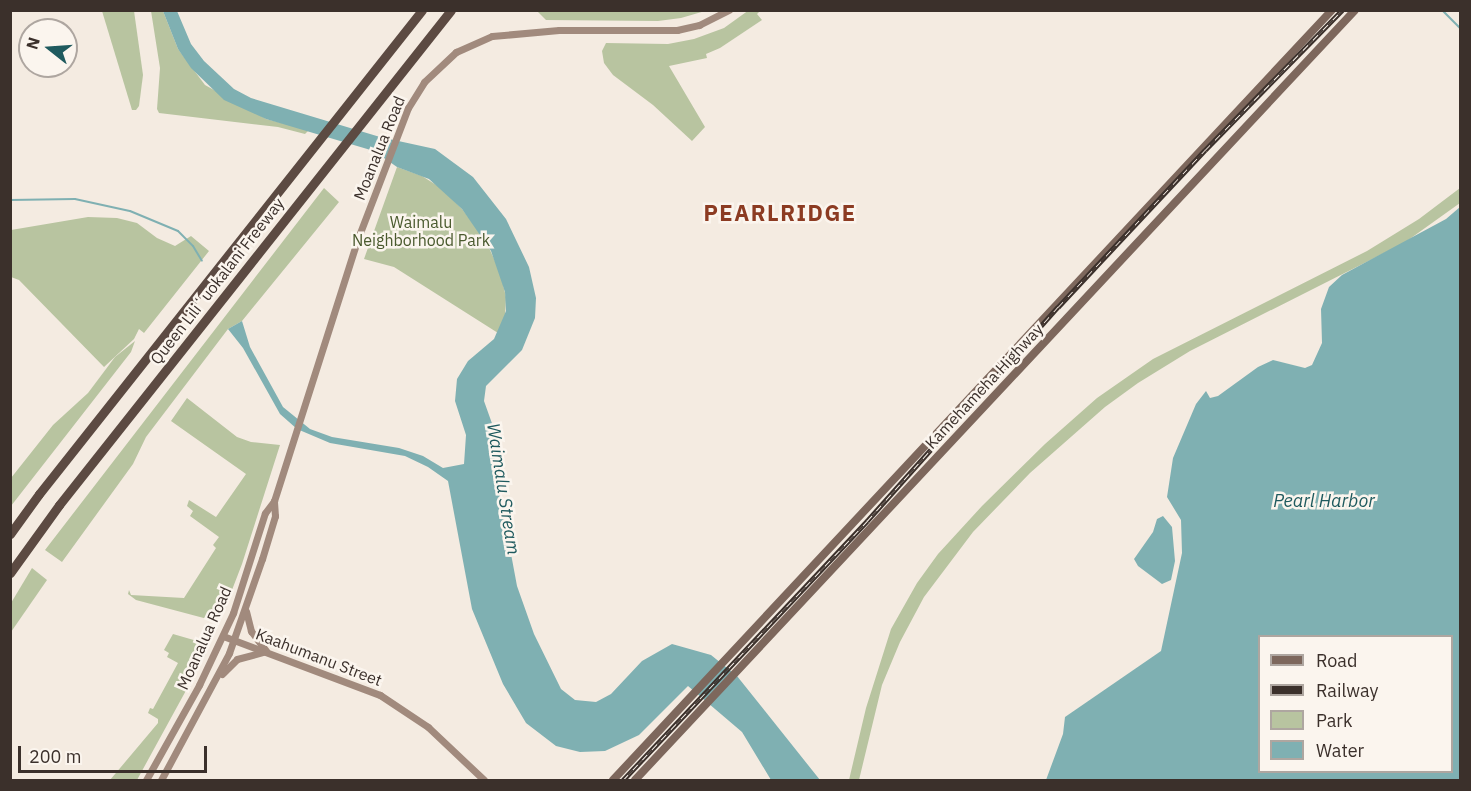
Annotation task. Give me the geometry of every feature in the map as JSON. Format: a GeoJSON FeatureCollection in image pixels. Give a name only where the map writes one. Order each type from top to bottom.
{"type":"FeatureCollection","features":[{"type":"Feature","properties":{"kind":"highway","name":"Queen Liliʻuokalani Freeway"},"geometry":{"type":"LineString","coordinates":[[10,534],[39,494],[422,10]]}},
{"type":"Feature","properties":{"kind":"highway","name":"Queen Liliʻuokalani Freeway"},"geometry":{"type":"LineString","coordinates":[[10,573],[58,505],[451,10]]}},
{"type":"Feature","properties":{"kind":"main road","name":"Moanalua Road"},"geometry":{"type":"LineString","coordinates":[[146,780],[223,636],[243,584],[265,513],[274,501],[351,258],[386,163],[414,96],[429,76],[456,52],[482,39],[559,30],[677,30],[699,25],[729,10]]}},
{"type":"Feature","properties":{"kind":"main road","name":"Kamehameha Highway"},"geometry":{"type":"LineString","coordinates":[[613,780],[724,664],[806,572],[1332,10]]}},
{"type":"Feature","properties":{"kind":"main road","name":"Kamehameha Highway"},"geometry":{"type":"LineString","coordinates":[[635,780],[1355,10]]}},
{"type":"Feature","properties":{"kind":"main road","name":"Moanalua Road"},"geometry":{"type":"LineString","coordinates":[[161,780],[215,682],[246,610],[275,516],[274,501]]}},
{"type":"Feature","properties":{"kind":"main road"},"geometry":{"type":"LineString","coordinates":[[215,682],[237,659],[266,651],[251,631],[246,610]]}},
{"type":"Feature","properties":{"kind":"main road","name":"Kaahumanu Street"},"geometry":{"type":"LineString","coordinates":[[223,636],[356,684],[403,708],[428,727],[484,780]]}},
{"type":"Feature","properties":{"kind":"green space"},"geometry":{"type":"Polygon","coordinates":[[[749,10],[760,11],[757,14],[762,20],[720,48],[706,54],[707,58],[669,66],[705,127],[692,141],[653,105],[613,75],[604,63],[602,51],[606,43],[668,44],[694,39],[724,28],[749,10]]]}},
{"type":"Feature","properties":{"kind":"green space"},"geometry":{"type":"Polygon","coordinates":[[[102,11],[134,11],[143,75],[139,106],[136,110],[132,110],[102,11]]]}},
{"type":"Feature","properties":{"kind":"green space"},"geometry":{"type":"Polygon","coordinates":[[[151,11],[163,11],[178,49],[205,85],[266,119],[309,130],[305,134],[278,127],[159,113],[157,109],[160,68],[151,11]]]}},
{"type":"Feature","properties":{"kind":"green space"},"geometry":{"type":"Polygon","coordinates":[[[537,11],[705,11],[681,18],[658,21],[546,20],[537,11]]]}},
{"type":"Feature","properties":{"kind":"green space","name":"Waimalu Neighborhood Park"},"geometry":{"type":"Polygon","coordinates":[[[397,167],[422,176],[441,188],[462,209],[485,239],[500,272],[506,297],[505,317],[498,333],[394,267],[364,259],[397,167]]]}},
{"type":"Feature","properties":{"kind":"green space"},"geometry":{"type":"Polygon","coordinates":[[[324,188],[339,202],[242,321],[228,329],[146,437],[133,464],[62,562],[45,550],[324,188]]]}},
{"type":"Feature","properties":{"kind":"green space"},"geometry":{"type":"Polygon","coordinates":[[[1460,188],[1460,203],[1404,243],[1190,351],[1138,383],[1105,407],[1030,473],[973,532],[924,597],[900,642],[882,685],[859,780],[849,780],[866,708],[891,629],[917,583],[938,554],[982,506],[1045,444],[1097,398],[1153,359],[1367,251],[1419,219],[1460,188]]]}},
{"type":"Feature","properties":{"kind":"green space"},"geometry":{"type":"Polygon","coordinates":[[[88,217],[117,218],[137,223],[157,238],[175,246],[191,236],[209,251],[144,333],[139,329],[134,339],[104,367],[19,280],[11,277],[11,230],[88,217]]]}},
{"type":"Feature","properties":{"kind":"green space"},"geometry":{"type":"Polygon","coordinates":[[[135,341],[131,352],[11,506],[11,478],[53,425],[88,393],[115,357],[135,341]]]}},
{"type":"Feature","properties":{"kind":"green space"},"geometry":{"type":"Polygon","coordinates":[[[187,398],[237,437],[251,442],[280,445],[242,564],[222,616],[215,621],[136,600],[128,594],[129,590],[131,595],[184,598],[216,548],[213,545],[219,537],[190,516],[193,511],[187,506],[189,500],[216,517],[246,474],[171,421],[187,398]]]}},
{"type":"Feature","properties":{"kind":"green space"},"geometry":{"type":"Polygon","coordinates":[[[32,568],[47,580],[11,632],[11,603],[32,568]]]}},
{"type":"Feature","properties":{"kind":"green space"},"geometry":{"type":"Polygon","coordinates":[[[173,634],[204,643],[206,654],[137,780],[110,780],[158,723],[158,719],[148,713],[150,708],[153,709],[178,663],[167,657],[169,653],[164,650],[173,634]]]}},
{"type":"Feature","properties":{"kind":"water"},"geometry":{"type":"Polygon","coordinates":[[[163,11],[177,11],[191,44],[204,61],[234,89],[251,98],[380,137],[435,149],[473,177],[506,219],[529,267],[536,298],[535,318],[522,350],[486,386],[484,401],[494,429],[495,468],[517,586],[534,634],[561,689],[575,700],[596,702],[611,694],[642,661],[672,644],[711,655],[737,676],[820,780],[771,780],[742,732],[688,686],[639,735],[605,751],[580,752],[556,746],[526,723],[503,684],[472,609],[448,481],[428,467],[405,456],[330,443],[297,429],[280,414],[243,348],[228,329],[242,321],[250,347],[283,407],[310,429],[332,437],[399,448],[423,456],[443,468],[464,464],[466,435],[455,401],[457,379],[468,361],[494,339],[506,311],[505,292],[491,251],[462,209],[429,179],[397,167],[374,151],[266,119],[224,100],[191,68],[178,49],[163,11]]]}},
{"type":"Feature","properties":{"kind":"water","name":"Pearl Harbor"},"geometry":{"type":"Polygon","coordinates":[[[1460,207],[1460,780],[1046,780],[1063,734],[1065,717],[1161,651],[1182,553],[1181,520],[1167,497],[1173,458],[1196,404],[1206,391],[1210,398],[1218,396],[1258,367],[1273,360],[1305,368],[1312,365],[1322,343],[1321,309],[1329,287],[1342,275],[1446,219],[1460,207]]]}},
{"type":"Feature","properties":{"kind":"water"},"geometry":{"type":"Polygon","coordinates":[[[1163,516],[1172,527],[1175,561],[1171,580],[1162,584],[1138,566],[1134,559],[1153,532],[1157,519],[1163,516]]]}},
{"type":"Feature","properties":{"kind":"waterway"},"geometry":{"type":"LineString","coordinates":[[1442,10],[1460,28]]}},
{"type":"Feature","properties":{"kind":"waterway"},"geometry":{"type":"LineString","coordinates":[[10,200],[75,199],[130,211],[178,231],[193,246],[202,261]]}},
{"type":"Feature","properties":{"kind":"railway"},"geometry":{"type":"LineString","coordinates":[[623,780],[867,521],[1058,307],[1205,150],[1342,10]]}},
{"type":"Feature","properties":{"kind":"district","name":"PEARLRIDGE"},"geometry":{"type":"Point","coordinates":[780,213]}},
{"type":"Feature","properties":{"kind":"water label","name":"Waimalu Stream"},"geometry":{"type":"Point","coordinates":[503,489]}}]}
